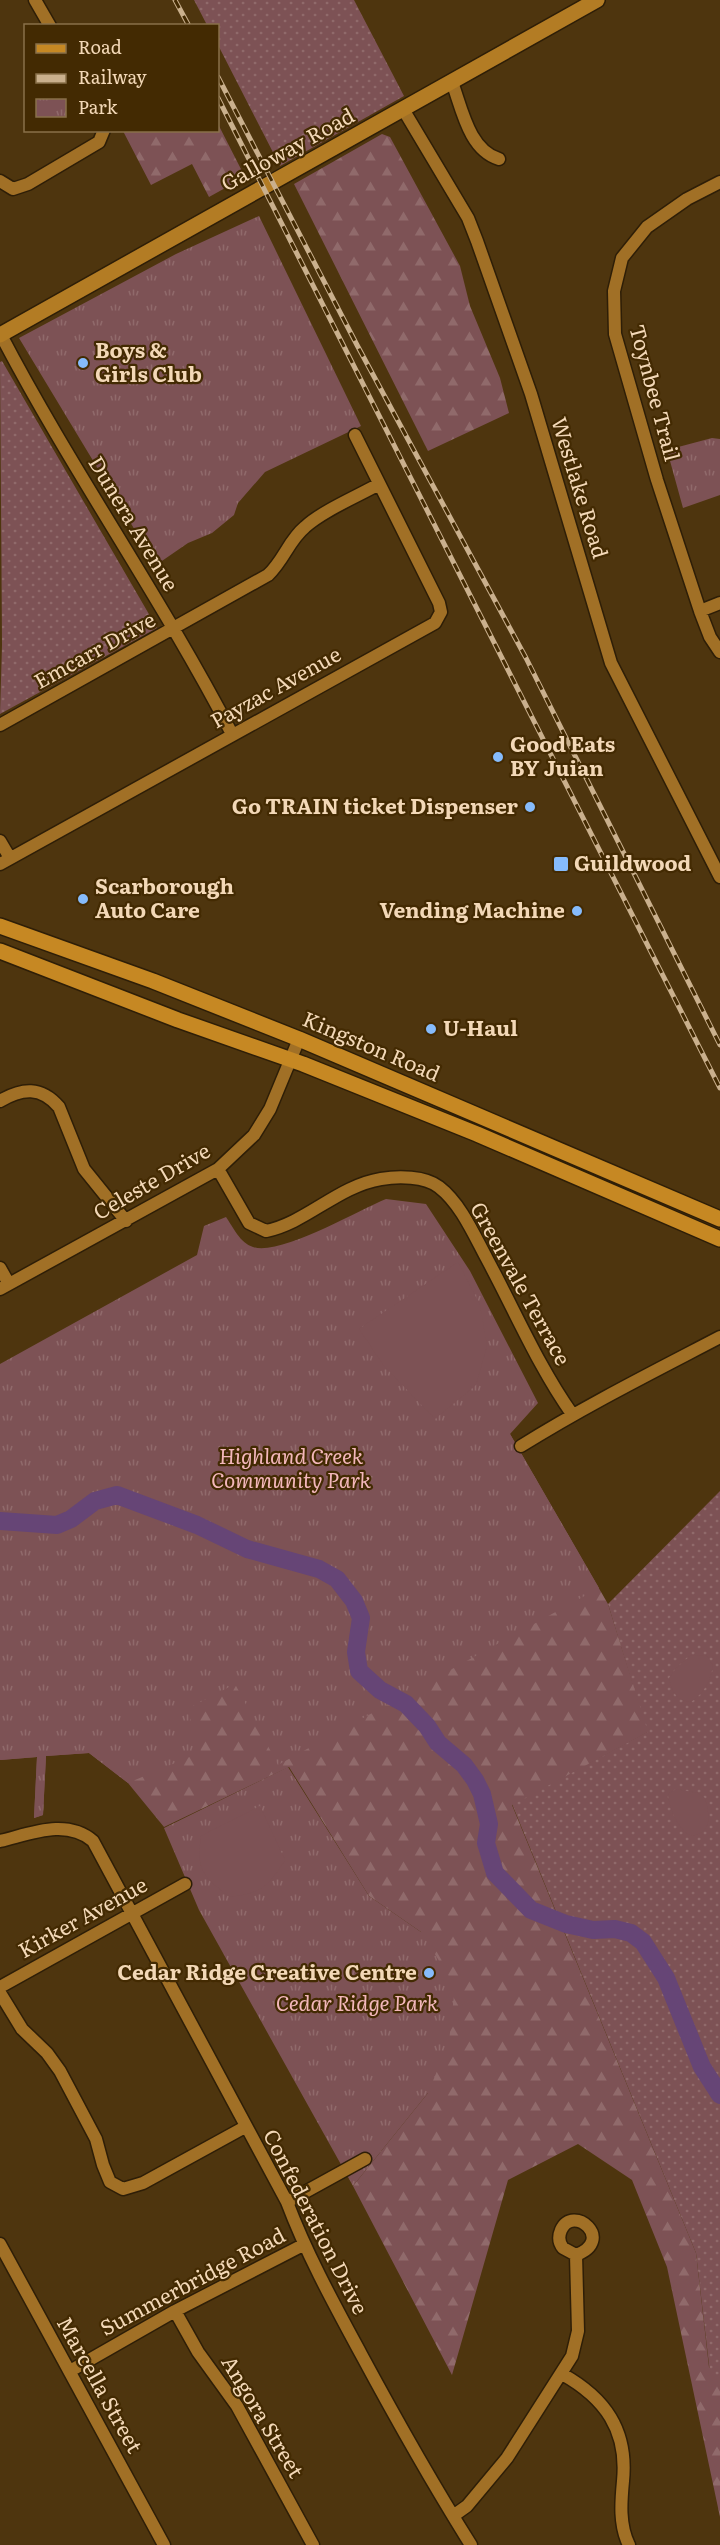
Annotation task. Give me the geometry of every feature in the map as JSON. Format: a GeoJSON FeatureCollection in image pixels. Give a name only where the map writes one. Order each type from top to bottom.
{"type":"FeatureCollection","features":[{"type":"Feature","properties":{"kind":"main road","name":"Kingston Road"},"geometry":{"type":"LineString","coordinates":[[0,926],[153,981],[299,1039],[720,1219]]}},
{"type":"Feature","properties":{"kind":"main road","name":"Kingston Road"},"geometry":{"type":"LineString","coordinates":[[0,951],[178,1020],[292,1059],[477,1134],[720,1239]]}},
{"type":"Feature","properties":{"kind":"street"},"geometry":{"type":"LineString","coordinates":[[35,0],[49,24]]}},
{"type":"Feature","properties":{"kind":"street","name":"Galloway Road"},"geometry":{"type":"LineString","coordinates":[[1,335],[597,0]]}},
{"type":"Feature","properties":{"kind":"street"},"geometry":{"type":"LineString","coordinates":[[452,82],[475,142],[482,151],[499,159]]}},
{"type":"Feature","properties":{"kind":"street","name":"Westlake Road"},"geometry":{"type":"LineString","coordinates":[[404,109],[468,218],[477,241],[531,394],[611,663],[720,878]]}},
{"type":"Feature","properties":{"kind":"street"},"geometry":{"type":"LineString","coordinates":[[0,181],[13,189],[28,184],[99,142],[103,132]]}},
{"type":"Feature","properties":{"kind":"street","name":"Toynbee Trail"},"geometry":{"type":"LineString","coordinates":[[720,182],[687,199],[646,227],[622,258],[614,291],[615,334],[657,480],[700,611],[710,637],[720,652]]}},
{"type":"Feature","properties":{"kind":"street","name":"Dunera Avenue"},"geometry":{"type":"LineString","coordinates":[[1,335],[75,467],[173,629],[232,734]]}},
{"type":"Feature","properties":{"kind":"street"},"geometry":{"type":"LineString","coordinates":[[355,435],[379,484]]}},
{"type":"Feature","properties":{"kind":"street","name":"Emcarr Drive"},"geometry":{"type":"LineString","coordinates":[[0,725],[268,575],[281,563],[295,537],[306,525],[379,484]]}},
{"type":"Feature","properties":{"kind":"street","name":"Payzac Avenue"},"geometry":{"type":"LineString","coordinates":[[5,861],[435,623],[439,618],[439,603],[379,484]]}},
{"type":"Feature","properties":{"kind":"street"},"geometry":{"type":"LineString","coordinates":[[700,611],[720,603]]}},
{"type":"Feature","properties":{"kind":"street"},"geometry":{"type":"LineString","coordinates":[[0,841],[5,861]]}},
{"type":"Feature","properties":{"kind":"street","name":"Celeste Drive"},"geometry":{"type":"LineString","coordinates":[[4,1286],[219,1169],[254,1135],[270,1109],[299,1039]]}},
{"type":"Feature","properties":{"kind":"street"},"geometry":{"type":"LineString","coordinates":[[0,1101],[13,1093],[30,1090],[39,1091],[53,1100],[59,1107],[84,1169],[126,1221]]}},
{"type":"Feature","properties":{"kind":"street","name":"Greenvale Terrace"},"geometry":{"type":"LineString","coordinates":[[219,1169],[249,1223],[266,1231],[281,1227],[346,1190],[381,1179],[411,1178],[436,1185],[470,1228],[538,1359],[572,1414]]}},
{"type":"Feature","properties":{"kind":"street"},"geometry":{"type":"LineString","coordinates":[[0,1268],[4,1286]]}},
{"type":"Feature","properties":{"kind":"street"},"geometry":{"type":"LineString","coordinates":[[521,1446],[572,1414],[596,1404],[720,1337]]}},
{"type":"Feature","properties":{"kind":"street","name":"Confederation Drive"},"geometry":{"type":"LineString","coordinates":[[0,1841],[59,1828],[86,1835],[93,1841],[286,2202],[303,2245],[403,2432],[471,2545]]}},
{"type":"Feature","properties":{"kind":"street","name":"Kirker Avenue"},"geometry":{"type":"LineString","coordinates":[[0,1987],[185,1884]]}},
{"type":"Feature","properties":{"kind":"street"},"geometry":{"type":"LineString","coordinates":[[0,1992],[22,2029],[60,2071],[96,2139],[106,2175],[110,2182],[118,2188],[134,2188],[245,2127]]}},
{"type":"Feature","properties":{"kind":"street"},"geometry":{"type":"LineString","coordinates":[[286,2202],[365,2159]]}},
{"type":"Feature","properties":{"kind":"street","name":"Marcella Street"},"geometry":{"type":"LineString","coordinates":[[0,2244],[164,2545]]}},
{"type":"Feature","properties":{"kind":"street","name":"Summerbridge Road"},"geometry":{"type":"LineString","coordinates":[[70,2371],[175,2311],[303,2245]]}},
{"type":"Feature","properties":{"kind":"street"},"geometry":{"type":"LineString","coordinates":[[453,2516],[467,2506],[507,2458],[572,2356],[578,2331],[576,2255]]}},
{"type":"Feature","properties":{"kind":"street","name":"Angora Street"},"geometry":{"type":"LineString","coordinates":[[175,2311],[198,2352],[237,2406],[313,2545]]}},
{"type":"Feature","properties":{"kind":"street"},"geometry":{"type":"LineString","coordinates":[[562,2374],[601,2404],[612,2417],[623,2453],[621,2513],[629,2545]]}},
{"type":"Feature","properties":{"kind":"green space"},"geometry":{"type":"Polygon","coordinates":[[[194,0],[354,0],[404,96],[280,166],[219,47],[219,24],[206,24],[194,0]]]}},
{"type":"Feature","properties":{"kind":"green space"},"geometry":{"type":"Polygon","coordinates":[[[219,126],[245,177],[209,197],[192,164],[151,185],[124,132],[219,132],[219,126]]]}},
{"type":"Feature","properties":{"kind":"green space"},"geometry":{"type":"Polygon","coordinates":[[[382,134],[390,137],[460,266],[470,306],[500,378],[509,413],[428,451],[294,184],[382,134]]]}},
{"type":"Feature","properties":{"kind":"green space"},"geometry":{"type":"Polygon","coordinates":[[[259,216],[361,426],[265,472],[238,503],[234,515],[212,533],[188,543],[156,565],[19,338],[176,254],[259,216]]]}},
{"type":"Feature","properties":{"kind":"green space"},"geometry":{"type":"Polygon","coordinates":[[[2,361],[157,628],[0,714],[2,645],[0,362],[2,361]]]}},
{"type":"Feature","properties":{"kind":"green space"},"geometry":{"type":"Polygon","coordinates":[[[712,438],[720,439],[720,495],[683,508],[667,450],[712,438]]]}},
{"type":"Feature","properties":{"kind":"green space","name":"Highland Creek Community Park"},"geometry":{"type":"Polygon","coordinates":[[[386,1199],[426,1204],[470,1271],[538,1403],[510,1434],[599,1588],[278,1765],[235,1684],[187,1709],[201,1752],[128,1783],[89,1753],[46,1756],[43,1815],[34,1818],[37,1757],[0,1760],[0,1364],[197,1255],[204,1226],[226,1217],[244,1242],[253,1247],[265,1248],[281,1245],[319,1231],[386,1199]]]}},
{"type":"Feature","properties":{"kind":"green space"},"geometry":{"type":"Polygon","coordinates":[[[458,1262],[480,1305],[487,1346],[476,1385],[435,1419],[384,1366],[359,1329],[458,1262]]]}},
{"type":"Feature","properties":{"kind":"green space"},"geometry":{"type":"Polygon","coordinates":[[[510,1434],[608,1604],[648,1732],[512,1805],[696,2253],[709,2367],[720,2380],[720,2517],[667,2267],[632,2180],[578,2144],[508,2180],[452,2375],[353,2186],[428,2093],[421,1932],[369,1896],[289,1767],[164,1827],[128,1783],[89,1753],[46,1756],[43,1815],[34,1818],[37,1757],[0,1760],[510,1434]]]}},
{"type":"Feature","properties":{"kind":"green space"},"geometry":{"type":"Polygon","coordinates":[[[720,1491],[720,2459],[696,2253],[512,1804],[647,1732],[608,1604],[720,1491]]]}},
{"type":"Feature","properties":{"kind":"green space"},"geometry":{"type":"Polygon","coordinates":[[[706,1655],[713,1665],[711,1676],[700,1695],[691,1702],[678,1697],[673,1691],[669,1678],[676,1668],[690,1656],[706,1655]]]}},
{"type":"Feature","properties":{"kind":"green space","name":"Cedar Ridge Park"},"geometry":{"type":"Polygon","coordinates":[[[288,1767],[369,1896],[421,1932],[455,1986],[449,2042],[428,2093],[353,2186],[199,1910],[164,1828],[288,1767]]]}},
{"type":"Feature","properties":{"kind":"green space"},"geometry":{"type":"Polygon","coordinates":[[[676,1789],[698,1793],[705,1798],[708,1822],[699,1834],[686,1833],[675,1817],[668,1794],[676,1789]]]}},
{"type":"Feature","properties":{"kind":"green space"},"geometry":{"type":"Polygon","coordinates":[[[260,1806],[285,1860],[269,1883],[257,1891],[230,1897],[213,1884],[204,1872],[200,1857],[201,1836],[260,1806]]]}},
{"type":"Feature","properties":{"kind":"waterway"},"geometry":{"type":"LineString","coordinates":[[0,1521],[57,1525],[71,1519],[95,1501],[117,1495],[197,1525],[247,1549],[319,1569],[337,1579],[354,1601],[361,1618],[356,1652],[359,1671],[380,1690],[406,1704],[427,1726],[438,1743],[464,1765],[475,1780],[482,1794],[489,1824],[486,1843],[495,1873],[531,1910],[566,1924],[593,1930],[615,1929],[631,1933],[643,1942],[666,1978],[702,2067],[720,2095]]}},
{"type":"Feature","properties":{"kind":"railway"},"geometry":{"type":"LineString","coordinates":[[175,0],[188,24]]}},
{"type":"Feature","properties":{"kind":"railway"},"geometry":{"type":"LineString","coordinates":[[219,79],[357,345],[526,658],[720,1045]]}},
{"type":"Feature","properties":{"kind":"railway"},"geometry":{"type":"LineString","coordinates":[[219,100],[720,1088]]}},
{"type":"Feature","properties":{"kind":"place","name":"Boys & Girls Club"},"geometry":{"type":"Point","coordinates":[83,363]}},
{"type":"Feature","properties":{"kind":"place","name":"Good Eats BY Juian"},"geometry":{"type":"Point","coordinates":[498,757]}},
{"type":"Feature","properties":{"kind":"place","name":"Go TRAIN ticket Dispenser"},"geometry":{"type":"Point","coordinates":[530,807]}},
{"type":"Feature","properties":{"kind":"place","name":"Guildwood"},"geometry":{"type":"Point","coordinates":[561,864]}},
{"type":"Feature","properties":{"kind":"place","name":"Scarborough Auto Care"},"geometry":{"type":"Point","coordinates":[83,899]}},
{"type":"Feature","properties":{"kind":"place","name":"Vending Machine"},"geometry":{"type":"Point","coordinates":[577,911]}},
{"type":"Feature","properties":{"kind":"place","name":"U-Haul"},"geometry":{"type":"Point","coordinates":[431,1029]}},
{"type":"Feature","properties":{"kind":"place","name":"Cedar Ridge Creative Centre"},"geometry":{"type":"Point","coordinates":[429,1973]}}]}
